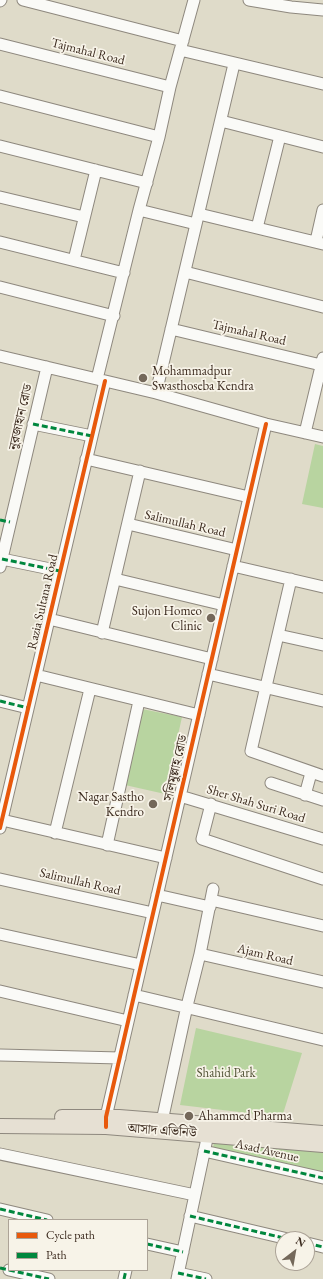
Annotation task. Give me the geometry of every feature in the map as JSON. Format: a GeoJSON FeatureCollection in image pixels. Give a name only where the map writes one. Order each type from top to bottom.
{"type":"FeatureCollection","features":[{"type":"Feature","properties":{"kind":"main road","name":"আসাদ এভিনিউ"},"geometry":{"type":"LineString","coordinates":[[0,1117],[106,1122],[323,1145]]}},
{"type":"Feature","properties":{"kind":"main road","name":"আসাদ এভিনিউ"},"geometry":{"type":"LineString","coordinates":[[0,1126],[162,1121],[323,1134]]}},
{"type":"Feature","properties":{"kind":"street"},"geometry":{"type":"LineString","coordinates":[[23,0],[48,3],[182,45],[234,64],[323,84]]}},
{"type":"Feature","properties":{"kind":"street"},"geometry":{"type":"LineString","coordinates":[[101,380],[114,316],[139,210],[194,0]]}},
{"type":"Feature","properties":{"kind":"street"},"geometry":{"type":"LineString","coordinates":[[249,0],[291,7],[323,10]]}},
{"type":"Feature","properties":{"kind":"street","name":"Tajmahal Road"},"geometry":{"type":"LineString","coordinates":[[0,44],[170,87]]}},
{"type":"Feature","properties":{"kind":"street"},"geometry":{"type":"LineString","coordinates":[[156,393],[234,64]]}},
{"type":"Feature","properties":{"kind":"street"},"geometry":{"type":"LineString","coordinates":[[0,96],[159,138]]}},
{"type":"Feature","properties":{"kind":"street"},"geometry":{"type":"LineString","coordinates":[[221,121],[323,147]]}},
{"type":"Feature","properties":{"kind":"street"},"geometry":{"type":"LineString","coordinates":[[257,228],[280,136]]}},
{"type":"Feature","properties":{"kind":"street"},"geometry":{"type":"LineString","coordinates":[[0,146],[147,183]]}},
{"type":"Feature","properties":{"kind":"street"},"geometry":{"type":"LineString","coordinates":[[74,260],[96,170]]}},
{"type":"Feature","properties":{"kind":"street"},"geometry":{"type":"LineString","coordinates":[[0,198],[84,218]]}},
{"type":"Feature","properties":{"kind":"street"},"geometry":{"type":"LineString","coordinates":[[139,210],[257,228],[319,242],[323,210]]}},
{"type":"Feature","properties":{"kind":"street"},"geometry":{"type":"LineString","coordinates":[[0,242],[124,273]]}},
{"type":"Feature","properties":{"kind":"street"},"geometry":{"type":"LineString","coordinates":[[185,272],[323,307]]}},
{"type":"Feature","properties":{"kind":"street"},"geometry":{"type":"LineString","coordinates":[[0,287],[114,316]]}},
{"type":"Feature","properties":{"kind":"street","name":"Tajmahal Road"},"geometry":{"type":"LineString","coordinates":[[171,329],[322,362],[305,433]]}},
{"type":"Feature","properties":{"kind":"street"},"geometry":{"type":"LineString","coordinates":[[0,356],[156,393],[266,424],[323,437]]}},
{"type":"Feature","properties":{"kind":"street","name":"নুরজাহান রোড"},"geometry":{"type":"LineString","coordinates":[[1,563],[5,521],[33,424],[46,367]]}},
{"type":"Feature","properties":{"kind":"street","name":"Razia Sultana Road"},"geometry":{"type":"LineString","coordinates":[[1,824],[92,436],[101,380]]}},
{"type":"Feature","properties":{"kind":"street"},"geometry":{"type":"LineString","coordinates":[[33,424],[92,436]]}},
{"type":"Feature","properties":{"kind":"street","name":"সলিমুল্লাহ রোড"},"geometry":{"type":"LineString","coordinates":[[106,1122],[266,424]]}},
{"type":"Feature","properties":{"kind":"street"},"geometry":{"type":"LineString","coordinates":[[86,459],[249,497]]}},
{"type":"Feature","properties":{"kind":"street","name":"Salimullah Road"},"geometry":{"type":"LineString","coordinates":[[102,633],[140,471]]}},
{"type":"Feature","properties":{"kind":"street","name":"Salimullah Road"},"geometry":{"type":"LineString","coordinates":[[128,524],[237,550]]}},
{"type":"Feature","properties":{"kind":"street"},"geometry":{"type":"LineString","coordinates":[[1,563],[60,571]]}},
{"type":"Feature","properties":{"kind":"street"},"geometry":{"type":"LineString","coordinates":[[233,566],[323,587]]}},
{"type":"Feature","properties":{"kind":"street"},"geometry":{"type":"LineString","coordinates":[[115,579],[224,605]]}},
{"type":"Feature","properties":{"kind":"street"},"geometry":{"type":"LineString","coordinates":[[290,579],[251,751],[323,776]]}},
{"type":"Feature","properties":{"kind":"street"},"geometry":{"type":"LineString","coordinates":[[49,619],[212,659]]}},
{"type":"Feature","properties":{"kind":"street"},"geometry":{"type":"LineString","coordinates":[[278,634],[323,645]]}},
{"type":"Feature","properties":{"kind":"street"},"geometry":{"type":"LineString","coordinates":[[208,674],[323,701]]}},
{"type":"Feature","properties":{"kind":"street"},"geometry":{"type":"LineString","coordinates":[[36,675],[199,715]]}},
{"type":"Feature","properties":{"kind":"street"},"geometry":{"type":"LineString","coordinates":[[55,833],[90,689]]}},
{"type":"Feature","properties":{"kind":"street"},"geometry":{"type":"LineString","coordinates":[[0,701],[28,708]]}},
{"type":"Feature","properties":{"kind":"street"},"geometry":{"type":"LineString","coordinates":[[107,845],[139,701]]}},
{"type":"Feature","properties":{"kind":"street"},"geometry":{"type":"LineString","coordinates":[[305,795],[311,773]]}},
{"type":"Feature","properties":{"kind":"street","name":"Sher Shah Suri Road"},"geometry":{"type":"LineString","coordinates":[[271,783],[323,800]]}},
{"type":"Feature","properties":{"kind":"street","name":"Sher Shah Suri Road"},"geometry":{"type":"LineString","coordinates":[[180,796],[211,804],[323,839]]}},
{"type":"Feature","properties":{"kind":"street"},"geometry":{"type":"LineString","coordinates":[[211,804],[202,839],[323,879]]}},
{"type":"Feature","properties":{"kind":"street"},"geometry":{"type":"LineString","coordinates":[[1,824],[55,833],[166,858]]}},
{"type":"Feature","properties":{"kind":"street","name":"Salimullah Road"},"geometry":{"type":"LineString","coordinates":[[0,879],[153,913]]}},
{"type":"Feature","properties":{"kind":"street"},"geometry":{"type":"LineString","coordinates":[[157,895],[211,899],[323,926]]}},
{"type":"Feature","properties":{"kind":"street"},"geometry":{"type":"LineString","coordinates":[[162,1121],[211,899]]}},
{"type":"Feature","properties":{"kind":"street"},"geometry":{"type":"LineString","coordinates":[[0,934],[141,965]]}},
{"type":"Feature","properties":{"kind":"street","name":"Ajam Road"},"geometry":{"type":"LineString","coordinates":[[200,954],[323,982]]}},
{"type":"Feature","properties":{"kind":"street"},"geometry":{"type":"LineString","coordinates":[[0,991],[128,1021]]}},
{"type":"Feature","properties":{"kind":"street"},"geometry":{"type":"LineString","coordinates":[[134,995],[187,1006],[323,1040]]}},
{"type":"Feature","properties":{"kind":"street"},"geometry":{"type":"LineString","coordinates":[[0,1055],[120,1058]]}},
{"type":"Feature","properties":{"kind":"street"},"geometry":{"type":"LineString","coordinates":[[206,1279],[178,1276],[208,1134]]}},
{"type":"Feature","properties":{"kind":"street","name":"Asad Avenue"},"geometry":{"type":"LineString","coordinates":[[204,1151],[323,1178]]}},
{"type":"Feature","properties":{"kind":"street"},"geometry":{"type":"LineString","coordinates":[[0,1154],[195,1195]]}},
{"type":"Feature","properties":{"kind":"street"},"geometry":{"type":"LineString","coordinates":[[0,1209],[44,1219]]}},
{"type":"Feature","properties":{"kind":"street"},"geometry":{"type":"LineString","coordinates":[[190,1216],[275,1236]]}},
{"type":"Feature","properties":{"kind":"street"},"geometry":{"type":"LineString","coordinates":[[148,1244],[183,1252]]}},
{"type":"Feature","properties":{"kind":"street"},"geometry":{"type":"LineString","coordinates":[[13,1271],[49,1279]]}},
{"type":"Feature","properties":{"kind":"green space"},"geometry":{"type":"Polygon","coordinates":[[[315,444],[323,446],[323,508],[302,504],[315,444]]]}},
{"type":"Feature","properties":{"kind":"green space"},"geometry":{"type":"Polygon","coordinates":[[[142,709],[182,717],[165,794],[125,785],[142,709]]]}},
{"type":"Feature","properties":{"kind":"green space","name":"Shahid Park"},"geometry":{"type":"Polygon","coordinates":[[[196,1028],[302,1053],[282,1117],[180,1105],[196,1028]]]}},
{"type":"Feature","properties":{"kind":"green space"},"geometry":{"type":"Polygon","coordinates":[[[214,1140],[323,1152],[323,1173],[213,1150],[214,1140]]]}},
{"type":"Feature","properties":{"kind":"marked path"},"geometry":{"type":"LineString","coordinates":[[33,424],[92,436]]}},
{"type":"Feature","properties":{"kind":"marked path"},"geometry":{"type":"LineString","coordinates":[[0,520],[10,522]]}},
{"type":"Feature","properties":{"kind":"marked path"},"geometry":{"type":"LineString","coordinates":[[2,559],[60,571]]}},
{"type":"Feature","properties":{"kind":"marked path"},"geometry":{"type":"LineString","coordinates":[[0,701],[28,708]]}},
{"type":"Feature","properties":{"kind":"marked path"},"geometry":{"type":"LineString","coordinates":[[204,1151],[323,1178]]}},
{"type":"Feature","properties":{"kind":"marked path"},"geometry":{"type":"LineString","coordinates":[[0,1209],[43,1219]]}},
{"type":"Feature","properties":{"kind":"marked path"},"geometry":{"type":"LineString","coordinates":[[190,1216],[275,1236]]}},
{"type":"Feature","properties":{"kind":"marked path"},"geometry":{"type":"LineString","coordinates":[[148,1244],[183,1252]]}},
{"type":"Feature","properties":{"kind":"marked path"},"geometry":{"type":"LineString","coordinates":[[315,1245],[323,1247]]}},
{"type":"Feature","properties":{"kind":"marked path"},"geometry":{"type":"LineString","coordinates":[[0,1268],[8,1270]]}},
{"type":"Feature","properties":{"kind":"marked path"},"geometry":{"type":"LineString","coordinates":[[13,1271],[49,1279]]}},
{"type":"Feature","properties":{"kind":"marked path"},"geometry":{"type":"LineString","coordinates":[[124,1279],[126,1271]]}},
{"type":"Feature","properties":{"kind":"marked path"},"geometry":{"type":"LineString","coordinates":[[178,1273],[206,1279]]}},
{"type":"Feature","properties":{"kind":"cycle path"},"geometry":{"type":"LineString","coordinates":[[0,828],[105,381]]}},
{"type":"Feature","properties":{"kind":"cycle path"},"geometry":{"type":"LineString","coordinates":[[106,1127],[106,1117],[266,424]]}},
{"type":"Feature","properties":{"kind":"place","name":"Mohammadpur Swasthoseba Kendra"},"geometry":{"type":"Point","coordinates":[143,378]}},
{"type":"Feature","properties":{"kind":"place","name":"Sujon Homeo Clinic"},"geometry":{"type":"Point","coordinates":[211,618]}},
{"type":"Feature","properties":{"kind":"place","name":"Nagar Sastho Kendro"},"geometry":{"type":"Point","coordinates":[153,804]}},
{"type":"Feature","properties":{"kind":"place","name":"Ahammed Pharma"},"geometry":{"type":"Point","coordinates":[189,1116]}}]}
